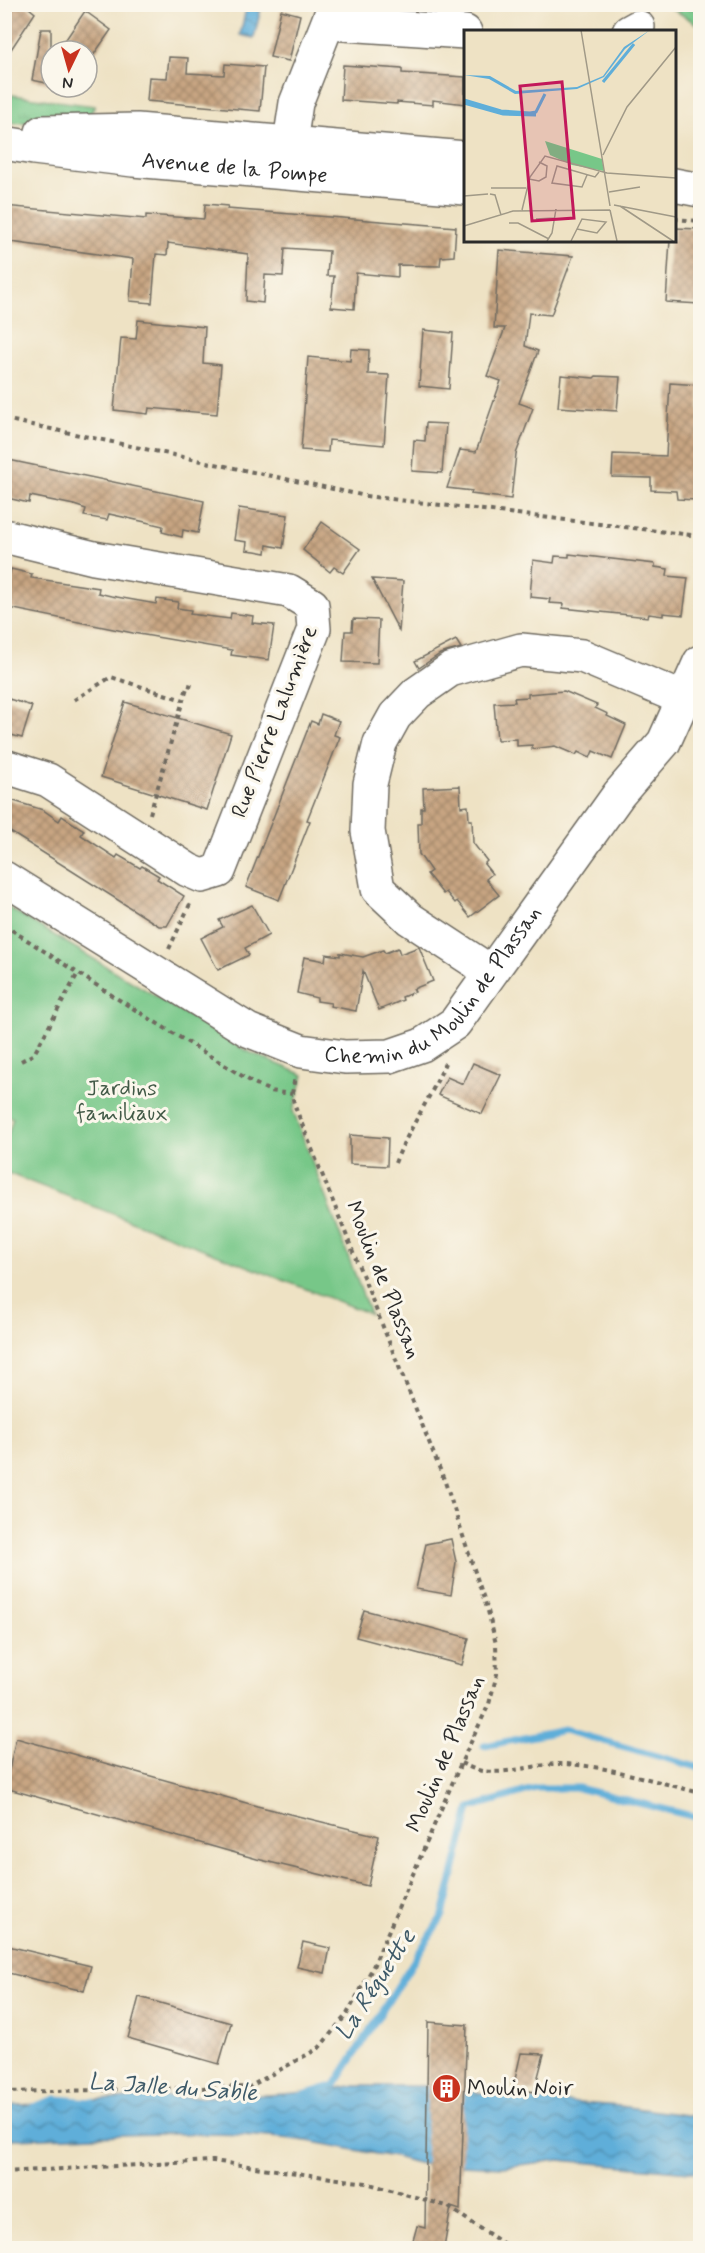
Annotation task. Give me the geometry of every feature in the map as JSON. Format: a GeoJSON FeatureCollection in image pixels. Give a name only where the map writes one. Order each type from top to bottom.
{"type":"FeatureCollection","features":[{"type":"Feature","properties":{"kind":"street"},"geometry":{"type":"LineString","coordinates":[[287,158],[296,103],[332,14],[464,32]]}},
{"type":"Feature","properties":{"kind":"street","name":"Avenue de la Pompe"},"geometry":{"type":"LineString","coordinates":[[4,132],[137,130],[464,188]]}},
{"type":"Feature","properties":{"kind":"street","name":"Avenue de la Pompe"},"geometry":{"type":"LineString","coordinates":[[4,142],[132,160],[464,158]]}},
{"type":"Feature","properties":{"kind":"street"},"geometry":{"type":"LineString","coordinates":[[675,184],[700,190]]}},
{"type":"Feature","properties":{"kind":"street"},"geometry":{"type":"LineString","coordinates":[[675,198],[700,197]]}},
{"type":"Feature","properties":{"kind":"street","name":"Rue Pierre Lalumière"},"geometry":{"type":"LineString","coordinates":[[4,536],[94,558],[289,591],[312,605],[314,629],[219,871],[202,876]]}},
{"type":"Feature","properties":{"kind":"street"},"geometry":{"type":"LineString","coordinates":[[491,972],[410,919],[378,889],[368,831],[369,784],[380,743],[395,716],[417,693],[450,670],[521,650],[582,656],[684,699]]}},
{"type":"Feature","properties":{"kind":"street","name":"Chemin du Moulin de Plassan"},"geometry":{"type":"LineString","coordinates":[[4,878],[248,1030],[301,1050],[345,1057],[390,1056],[422,1045],[455,1023],[619,794],[664,742],[700,662]]}},
{"type":"Feature","properties":{"kind":"street"},"geometry":{"type":"LineString","coordinates":[[4,766],[48,780],[188,870],[202,876]]}},
{"type":"Feature","properties":{"kind":"path"},"geometry":{"type":"LineString","coordinates":[[693,4],[700,9]]}},
{"type":"Feature","properties":{"kind":"path"},"geometry":{"type":"LineString","coordinates":[[675,219],[700,221]]}},
{"type":"Feature","properties":{"kind":"path"},"geometry":{"type":"LineString","coordinates":[[4,419],[366,496],[700,536]]}},
{"type":"Feature","properties":{"kind":"path"},"geometry":{"type":"LineString","coordinates":[[74,700],[111,677],[183,700]]}},
{"type":"Feature","properties":{"kind":"path"},"geometry":{"type":"LineString","coordinates":[[142,840],[188,685],[196,687]]}},
{"type":"Feature","properties":{"kind":"path"},"geometry":{"type":"LineString","coordinates":[[158,974],[202,876]]}},
{"type":"Feature","properties":{"kind":"path"},"geometry":{"type":"LineString","coordinates":[[4,925],[252,1082],[270,1091],[292,1094],[301,1050]]}},
{"type":"Feature","properties":{"kind":"path"},"geometry":{"type":"LineString","coordinates":[[21,1061],[34,1054],[78,973]]}},
{"type":"Feature","properties":{"kind":"path"},"geometry":{"type":"LineString","coordinates":[[395,1163],[447,1058],[436,1036]]}},
{"type":"Feature","properties":{"kind":"path","name":"Moulin de Plassan"},"geometry":{"type":"LineString","coordinates":[[4,2092],[249,2086],[319,2048],[347,2014],[372,1969],[489,1704],[497,1674],[496,1644],[491,1622],[445,1482],[292,1094]]}},
{"type":"Feature","properties":{"kind":"path"},"geometry":{"type":"LineString","coordinates":[[461,1763],[480,1771],[500,1772],[566,1764],[610,1771],[700,1793]]}},
{"type":"Feature","properties":{"kind":"path"},"geometry":{"type":"LineString","coordinates":[[4,2172],[213,2161],[366,2183],[447,2206],[510,2248]]}},
{"type":"Feature","properties":{"kind":"green space"},"geometry":{"type":"Polygon","coordinates":[[[666,5],[700,5],[700,26],[666,5]]]}},
{"type":"Feature","properties":{"kind":"green space"},"geometry":{"type":"Polygon","coordinates":[[[5,94],[95,106],[89,116],[53,122],[5,123],[5,94]]]}},
{"type":"Feature","properties":{"kind":"green space","name":"Jardins familiaux"},"geometry":{"type":"Polygon","coordinates":[[[4,905],[247,1051],[304,1075],[293,1111],[370,1314],[5,1172],[5,1144],[13,1118],[4,1115],[4,905]]]}},
{"type":"Feature","properties":{"kind":"water"},"geometry":{"type":"Polygon","coordinates":[[[247,5],[261,8],[254,38],[240,35],[247,5]]]}},
{"type":"Feature","properties":{"kind":"water"},"geometry":{"type":"Polygon","coordinates":[[[351,2086],[440,2086],[511,2098],[620,2106],[700,2117],[700,2173],[559,2160],[503,2167],[426,2164],[309,2141],[247,2135],[144,2134],[5,2139],[5,2106],[124,2098],[281,2094],[351,2086]]]}},
{"type":"Feature","properties":{"kind":"building"},"geometry":{"type":"Polygon","coordinates":[[[4,4],[24,4],[35,13],[4,60],[4,4]]]}},
{"type":"Feature","properties":{"kind":"building"},"geometry":{"type":"Polygon","coordinates":[[[281,10],[300,15],[289,61],[270,57],[281,10]]]}},
{"type":"Feature","properties":{"kind":"building"},"geometry":{"type":"Polygon","coordinates":[[[85,11],[111,30],[99,47],[99,39],[66,39],[85,11]]]}},
{"type":"Feature","properties":{"kind":"building"},"geometry":{"type":"Polygon","coordinates":[[[41,29],[51,29],[51,39],[39,39],[41,29]]]}},
{"type":"Feature","properties":{"kind":"building"},"geometry":{"type":"Polygon","coordinates":[[[39,40],[39,81],[32,80],[39,40]]]}},
{"type":"Feature","properties":{"kind":"building"},"geometry":{"type":"Polygon","coordinates":[[[169,57],[188,58],[187,73],[224,75],[225,64],[264,67],[260,111],[147,101],[149,77],[167,78],[169,57]]]}},
{"type":"Feature","properties":{"kind":"building"},"geometry":{"type":"Polygon","coordinates":[[[343,65],[402,69],[402,73],[464,77],[464,104],[433,100],[433,105],[341,100],[343,65]]]}},
{"type":"Feature","properties":{"kind":"building"},"geometry":{"type":"Polygon","coordinates":[[[205,204],[228,206],[227,209],[456,227],[454,256],[441,257],[440,266],[398,265],[398,277],[356,273],[354,309],[331,307],[334,276],[327,276],[329,251],[285,248],[283,276],[265,275],[263,303],[246,301],[248,254],[168,243],[167,255],[156,254],[152,303],[130,301],[133,259],[4,241],[4,206],[146,219],[146,215],[204,219],[205,204]]]}},
{"type":"Feature","properties":{"kind":"building"},"geometry":{"type":"Polygon","coordinates":[[[675,228],[700,229],[700,304],[666,302],[670,242],[675,242],[675,228]]]}},
{"type":"Feature","properties":{"kind":"building"},"geometry":{"type":"Polygon","coordinates":[[[499,250],[573,256],[551,315],[529,313],[525,346],[538,351],[519,403],[533,408],[516,454],[511,499],[471,494],[472,491],[447,488],[460,450],[476,452],[501,381],[487,376],[505,328],[494,328],[499,250]]]}},
{"type":"Feature","properties":{"kind":"building"},"geometry":{"type":"Polygon","coordinates":[[[138,320],[205,327],[203,363],[221,365],[217,414],[149,408],[148,414],[114,410],[121,338],[136,339],[138,320]]]}},
{"type":"Feature","properties":{"kind":"building"},"geometry":{"type":"Polygon","coordinates":[[[423,330],[453,333],[449,389],[419,386],[423,330]]]}},
{"type":"Feature","properties":{"kind":"building"},"geometry":{"type":"Polygon","coordinates":[[[351,349],[369,350],[368,374],[389,375],[384,445],[329,440],[328,452],[301,450],[308,357],[350,361],[351,349]]]}},
{"type":"Feature","properties":{"kind":"building"},"geometry":{"type":"Polygon","coordinates":[[[561,375],[594,378],[596,376],[620,377],[617,411],[558,407],[561,375]]]}},
{"type":"Feature","properties":{"kind":"building"},"geometry":{"type":"Polygon","coordinates":[[[670,383],[700,385],[697,500],[677,499],[676,491],[651,490],[651,478],[612,477],[613,454],[666,456],[670,383]]]}},
{"type":"Feature","properties":{"kind":"building"},"geometry":{"type":"Polygon","coordinates":[[[426,423],[446,424],[442,473],[412,471],[414,440],[425,441],[426,423]]]}},
{"type":"Feature","properties":{"kind":"building"},"geometry":{"type":"Polygon","coordinates":[[[4,459],[204,501],[198,533],[183,530],[182,537],[162,532],[163,526],[109,514],[107,520],[84,516],[86,509],[74,505],[30,496],[29,503],[7,498],[8,492],[4,491],[4,459]]]}},
{"type":"Feature","properties":{"kind":"building"},"geometry":{"type":"Polygon","coordinates":[[[239,508],[288,515],[283,548],[267,545],[266,553],[246,550],[247,542],[234,540],[239,508]]]}},
{"type":"Feature","properties":{"kind":"building"},"geometry":{"type":"Polygon","coordinates":[[[322,522],[360,549],[343,573],[334,567],[330,572],[303,550],[322,522]]]}},
{"type":"Feature","properties":{"kind":"building"},"geometry":{"type":"Polygon","coordinates":[[[569,554],[655,564],[655,567],[668,569],[667,576],[688,578],[683,615],[663,613],[663,616],[649,614],[648,617],[563,608],[564,604],[549,603],[550,599],[530,597],[533,560],[554,563],[555,556],[569,557],[569,554]]]}},
{"type":"Feature","properties":{"kind":"building"},"geometry":{"type":"Polygon","coordinates":[[[11,569],[32,574],[31,578],[99,588],[98,593],[111,596],[156,604],[157,599],[178,602],[177,608],[191,610],[190,614],[230,619],[231,613],[253,616],[252,623],[274,625],[269,660],[231,655],[232,650],[4,607],[4,572],[10,573],[11,569]]]}},
{"type":"Feature","properties":{"kind":"building"},"geometry":{"type":"Polygon","coordinates":[[[372,579],[403,581],[399,631],[372,579]]]}},
{"type":"Feature","properties":{"kind":"building"},"geometry":{"type":"Polygon","coordinates":[[[353,619],[379,620],[377,663],[343,662],[345,631],[352,631],[353,619]]]}},
{"type":"Feature","properties":{"kind":"building"},"geometry":{"type":"Polygon","coordinates":[[[456,640],[461,648],[440,654],[419,668],[415,661],[456,640]]]}},
{"type":"Feature","properties":{"kind":"building"},"geometry":{"type":"Polygon","coordinates":[[[564,691],[597,705],[595,708],[626,725],[612,759],[593,751],[590,758],[555,746],[532,749],[532,745],[517,746],[517,739],[497,740],[494,703],[515,702],[514,698],[528,697],[528,694],[564,691]]]}},
{"type":"Feature","properties":{"kind":"building"},"geometry":{"type":"Polygon","coordinates":[[[9,699],[32,706],[22,738],[4,733],[4,712],[9,699]]]}},
{"type":"Feature","properties":{"kind":"building"},"geometry":{"type":"Polygon","coordinates":[[[125,702],[231,734],[207,810],[101,777],[125,702]]]}},
{"type":"Feature","properties":{"kind":"building"},"geometry":{"type":"Polygon","coordinates":[[[321,714],[339,721],[334,735],[340,737],[307,820],[310,821],[279,900],[246,887],[311,721],[318,724],[321,714]]]}},
{"type":"Feature","properties":{"kind":"building"},"geometry":{"type":"Polygon","coordinates":[[[460,786],[461,807],[468,806],[469,820],[472,820],[473,843],[487,861],[484,864],[492,874],[486,879],[499,895],[470,917],[457,901],[455,903],[446,892],[443,894],[427,874],[431,871],[419,854],[418,823],[421,823],[421,808],[424,808],[423,788],[460,786]]]}},
{"type":"Feature","properties":{"kind":"building"},"geometry":{"type":"Polygon","coordinates":[[[4,798],[43,810],[59,821],[62,816],[84,830],[81,835],[116,858],[118,855],[159,876],[157,879],[184,896],[167,926],[159,926],[4,828],[4,798]]]}},
{"type":"Feature","properties":{"kind":"building"},"geometry":{"type":"Polygon","coordinates":[[[252,905],[269,935],[245,948],[249,955],[218,970],[201,938],[223,927],[219,920],[252,905]]]}},
{"type":"Feature","properties":{"kind":"building"},"geometry":{"type":"Polygon","coordinates":[[[419,947],[433,981],[413,989],[415,992],[402,997],[403,1000],[379,1010],[363,971],[356,1011],[330,1006],[331,1003],[317,1001],[317,998],[297,993],[304,957],[325,961],[326,954],[340,956],[340,953],[363,957],[398,948],[400,954],[419,947]]]}},
{"type":"Feature","properties":{"kind":"building"},"geometry":{"type":"Polygon","coordinates":[[[473,1063],[501,1075],[482,1114],[438,1095],[447,1077],[463,1084],[473,1063]]]}},
{"type":"Feature","properties":{"kind":"building"},"geometry":{"type":"Polygon","coordinates":[[[350,1135],[388,1138],[387,1166],[350,1164],[350,1135]]]}},
{"type":"Feature","properties":{"kind":"building"},"geometry":{"type":"Polygon","coordinates":[[[451,1539],[456,1562],[451,1595],[416,1589],[426,1544],[451,1539]]]}},
{"type":"Feature","properties":{"kind":"building"},"geometry":{"type":"Polygon","coordinates":[[[364,1610],[469,1638],[462,1665],[356,1637],[364,1610]]]}},
{"type":"Feature","properties":{"kind":"building"},"geometry":{"type":"Polygon","coordinates":[[[16,1738],[257,1806],[379,1836],[368,1886],[257,1859],[5,1788],[16,1738]]]}},
{"type":"Feature","properties":{"kind":"building"},"geometry":{"type":"Polygon","coordinates":[[[303,1942],[330,1948],[325,1973],[297,1967],[303,1942]]]}},
{"type":"Feature","properties":{"kind":"building"},"geometry":{"type":"Polygon","coordinates":[[[4,1945],[91,1966],[84,1991],[4,1972],[4,1945]]]}},
{"type":"Feature","properties":{"kind":"building"},"geometry":{"type":"Polygon","coordinates":[[[139,1997],[231,2023],[219,2064],[128,2038],[139,1997]]]}},
{"type":"Feature","properties":{"kind":"building","name":"Moulin Noir"},"geometry":{"type":"Polygon","coordinates":[[[428,2022],[467,2025],[460,2210],[451,2207],[444,2248],[411,2248],[417,2226],[425,2228],[428,2022]]]}},
{"type":"Feature","properties":{"kind":"building"},"geometry":{"type":"Polygon","coordinates":[[[521,2053],[544,2054],[534,2092],[513,2088],[521,2053]]]}},
{"type":"Feature","properties":{"kind":"waterway","name":"La Réguette"},"geometry":{"type":"LineString","coordinates":[[484,1746],[564,1730],[700,1768]]}},
{"type":"Feature","properties":{"kind":"waterway","name":"La Réguette"},"geometry":{"type":"LineString","coordinates":[[300,2096],[335,2085],[443,1915],[470,1808],[536,1788],[578,1788],[700,1818]]}},
{"type":"Feature","properties":{"kind":"waterway","name":"La Jalle du Sable"},"geometry":{"type":"LineString","coordinates":[[33,2107],[56,2099],[92,2102]]}},
{"type":"Feature","properties":{"kind":"place","name":"Moulin Noir"},"geometry":{"type":"Point","coordinates":[446,2089]}}]}
